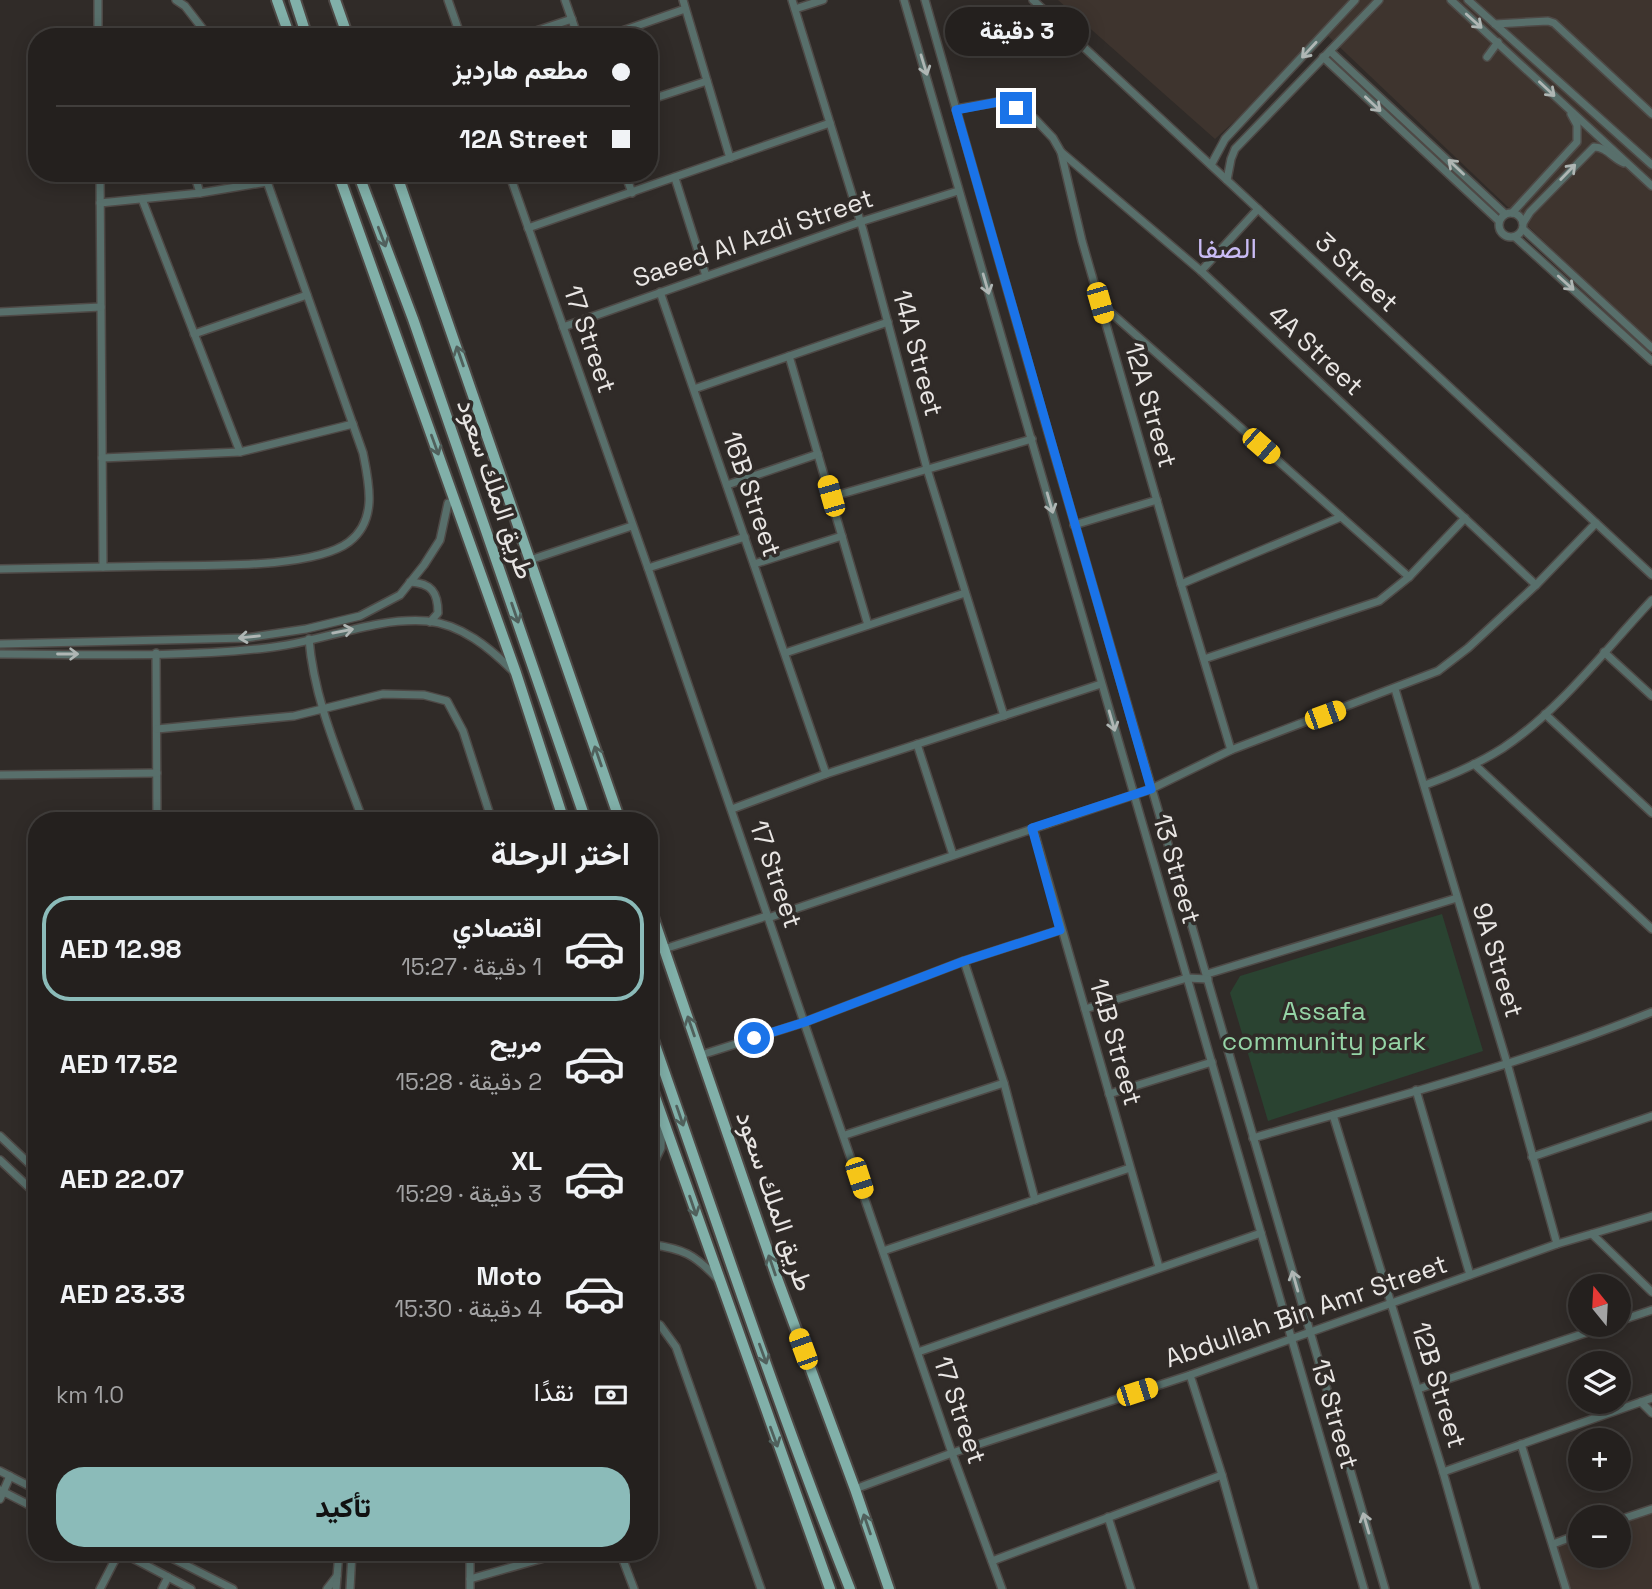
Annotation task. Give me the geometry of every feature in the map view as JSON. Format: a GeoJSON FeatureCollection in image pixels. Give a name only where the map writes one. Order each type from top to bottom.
{"type":"FeatureCollection","features":[{"type":"Feature","properties":{"kind":"main road"},"geometry":{"type":"LineString","coordinates":[[277,0],[287,28]]}},
{"type":"Feature","properties":{"kind":"main road"},"geometry":{"type":"LineString","coordinates":[[295,0],[304,28]]}},
{"type":"Feature","properties":{"kind":"main road"},"geometry":{"type":"LineString","coordinates":[[335,0],[345,28]]}},
{"type":"Feature","properties":{"kind":"main road"},"geometry":{"type":"LineString","coordinates":[[341,182],[516,673],[561,812]]}},
{"type":"Feature","properties":{"kind":"main road","name":"طريق الملك سعود"},"geometry":{"type":"LineString","coordinates":[[361,182],[413,319],[583,812]]}},
{"type":"Feature","properties":{"kind":"main road","name":"طريق الملك سعود"},"geometry":{"type":"LineString","coordinates":[[399,182],[617,812]]}},
{"type":"Feature","properties":{"kind":"main road","name":"طريق الملك سعود"},"geometry":{"type":"LineString","coordinates":[[658,932],[777,1278],[889,1589]]}},
{"type":"Feature","properties":{"kind":"main road"},"geometry":{"type":"LineString","coordinates":[[658,1054],[819,1512],[850,1589]]}},
{"type":"Feature","properties":{"kind":"main road"},"geometry":{"type":"LineString","coordinates":[[658,1107],[828,1586]]}},
{"type":"Feature","properties":{"kind":"street"},"geometry":{"type":"LineString","coordinates":[[98,0],[98,28]]}},
{"type":"Feature","properties":{"kind":"street"},"geometry":{"type":"LineString","coordinates":[[176,0],[185,6],[202,28]]}},
{"type":"Feature","properties":{"kind":"street"},"geometry":{"type":"LineString","coordinates":[[448,0],[458,28]]}},
{"type":"Feature","properties":{"kind":"street"},"geometry":{"type":"LineString","coordinates":[[565,0],[575,28]]}},
{"type":"Feature","properties":{"kind":"street"},"geometry":{"type":"LineString","coordinates":[[683,0],[730,158]]}},
{"type":"Feature","properties":{"kind":"street","name":"14A Street"},"geometry":{"type":"LineString","coordinates":[[792,0],[860,222],[927,468],[1004,716]]}},
{"type":"Feature","properties":{"kind":"street"},"geometry":{"type":"LineString","coordinates":[[795,9],[823,0]]}},
{"type":"Feature","properties":{"kind":"street","name":"13 Street"},"geometry":{"type":"LineString","coordinates":[[904,0],[1364,1589]]}},
{"type":"Feature","properties":{"kind":"street","name":"13 Street"},"geometry":{"type":"LineString","coordinates":[[925,0],[1074,525],[1385,1589]]}},
{"type":"Feature","properties":{"kind":"street","name":"3 Street"},"geometry":{"type":"LineString","coordinates":[[1033,0],[1652,575]]}},
{"type":"Feature","properties":{"kind":"street"},"geometry":{"type":"LineString","coordinates":[[1211,165],[1224,139],[1355,0]]}},
{"type":"Feature","properties":{"kind":"street"},"geometry":{"type":"LineString","coordinates":[[1227,180],[1235,149],[1379,0]]}},
{"type":"Feature","properties":{"kind":"street"},"geometry":{"type":"LineString","coordinates":[[1451,0],[1652,186]]}},
{"type":"Feature","properties":{"kind":"street"},"geometry":{"type":"LineString","coordinates":[[1468,0],[1652,164]]}},
{"type":"Feature","properties":{"kind":"street"},"geometry":{"type":"LineString","coordinates":[[631,28],[685,9]]}},
{"type":"Feature","properties":{"kind":"street"},"geometry":{"type":"LineString","coordinates":[[545,28],[572,19]]}},
{"type":"Feature","properties":{"kind":"street"},"geometry":{"type":"LineString","coordinates":[[1337,20],[1349,31]]}},
{"type":"Feature","properties":{"kind":"street"},"geometry":{"type":"LineString","coordinates":[[1495,24],[1548,21],[1554,23],[1652,114]]}},
{"type":"Feature","properties":{"kind":"street"},"geometry":{"type":"LineString","coordinates":[[1487,57],[1498,42]]}},
{"type":"Feature","properties":{"kind":"street"},"geometry":{"type":"LineString","coordinates":[[1329,51],[1505,216]]}},
{"type":"Feature","properties":{"kind":"street"},"geometry":{"type":"LineString","coordinates":[[1323,57],[1505,216],[1521,218],[1523,226],[1652,348]]}},
{"type":"Feature","properties":{"kind":"street"},"geometry":{"type":"LineString","coordinates":[[658,97],[707,81]]}},
{"type":"Feature","properties":{"kind":"street"},"geometry":{"type":"LineString","coordinates":[[1274,87],[1286,97]]}},
{"type":"Feature","properties":{"kind":"street","name":"12A Street"},"geometry":{"type":"LineString","coordinates":[[956,110],[998,102],[1016,108],[1034,118],[1054,138],[1061,152],[1100,303],[1231,750]]}},
{"type":"Feature","properties":{"kind":"street"},"geometry":{"type":"LineString","coordinates":[[1567,107],[1577,125],[1577,142],[1505,216],[1501,232],[1515,237],[1652,361]]}},
{"type":"Feature","properties":{"kind":"street"},"geometry":{"type":"LineString","coordinates":[[528,228],[830,123]]}},
{"type":"Feature","properties":{"kind":"street"},"geometry":{"type":"LineString","coordinates":[[1224,139],[1235,149]]}},
{"type":"Feature","properties":{"kind":"street"},"geometry":{"type":"LineString","coordinates":[[1515,237],[1530,212],[1594,147],[1600,147],[1617,160],[1628,164]]}},
{"type":"Feature","properties":{"kind":"street","name":"4A Street"},"geometry":{"type":"LineString","coordinates":[[1061,152],[1201,271],[1536,585]]}},
{"type":"Feature","properties":{"kind":"street"},"geometry":{"type":"LineString","coordinates":[[674,178],[706,276]]}},
{"type":"Feature","properties":{"kind":"street"},"geometry":{"type":"LineString","coordinates":[[100,182],[103,567]]}},
{"type":"Feature","properties":{"kind":"street"},"geometry":{"type":"LineString","coordinates":[[197,182],[200,193]]}},
{"type":"Feature","properties":{"kind":"street"},"geometry":{"type":"LineString","coordinates":[[0,569],[269,563],[320,555],[349,542],[367,519],[370,491],[363,453],[267,182],[200,193],[100,203]]}},
{"type":"Feature","properties":{"kind":"street","name":"17 Street"},"geometry":{"type":"LineString","coordinates":[[512,182],[1002,1589]]}},
{"type":"Feature","properties":{"kind":"street"},"geometry":{"type":"LineString","coordinates":[[628,182],[632,193]]}},
{"type":"Feature","properties":{"kind":"street","name":"Saeed Al Azdi Street"},"geometry":{"type":"LineString","coordinates":[[563,327],[860,222],[958,191]]}},
{"type":"Feature","properties":{"kind":"street"},"geometry":{"type":"LineString","coordinates":[[142,199],[240,452]]}},
{"type":"Feature","properties":{"kind":"street"},"geometry":{"type":"LineString","coordinates":[[1201,271],[1258,209]]}},
{"type":"Feature","properties":{"kind":"street","name":"16B Street"},"geometry":{"type":"LineString","coordinates":[[660,292],[826,774]]}},
{"type":"Feature","properties":{"kind":"street"},"geometry":{"type":"LineString","coordinates":[[194,334],[307,295]]}},
{"type":"Feature","properties":{"kind":"street"},"geometry":{"type":"LineString","coordinates":[[1100,303],[1409,577]]}},
{"type":"Feature","properties":{"kind":"street"},"geometry":{"type":"LineString","coordinates":[[0,312],[101,307]]}},
{"type":"Feature","properties":{"kind":"street"},"geometry":{"type":"LineString","coordinates":[[694,388],[888,322]]}},
{"type":"Feature","properties":{"kind":"street"},"geometry":{"type":"LineString","coordinates":[[789,356],[868,625]]}},
{"type":"Feature","properties":{"kind":"street"},"geometry":{"type":"LineString","coordinates":[[102,458],[240,452],[353,424]]}},
{"type":"Feature","properties":{"kind":"street"},"geometry":{"type":"LineString","coordinates":[[831,496],[1032,439]]}},
{"type":"Feature","properties":{"kind":"street"},"geometry":{"type":"LineString","coordinates":[[727,485],[818,454]]}},
{"type":"Feature","properties":{"kind":"street"},"geometry":{"type":"LineString","coordinates":[[1074,525],[1157,500]]}},
{"type":"Feature","properties":{"kind":"street"},"geometry":{"type":"LineString","coordinates":[[0,643],[246,638],[306,629],[359,616],[400,595],[440,540],[448,503]]}},
{"type":"Feature","properties":{"kind":"street"},"geometry":{"type":"LineString","coordinates":[[1181,584],[1342,517]]}},
{"type":"Feature","properties":{"kind":"street"},"geometry":{"type":"LineString","coordinates":[[1203,659],[1379,601],[1409,577],[1465,518]]}},
{"type":"Feature","properties":{"kind":"street"},"geometry":{"type":"LineString","coordinates":[[664,950],[1151,789],[1231,750],[1438,671],[1468,648],[1536,585],[1596,523]]}},
{"type":"Feature","properties":{"kind":"street"},"geometry":{"type":"LineString","coordinates":[[530,560],[632,526]]}},
{"type":"Feature","properties":{"kind":"street"},"geometry":{"type":"LineString","coordinates":[[754,564],[842,536]]}},
{"type":"Feature","properties":{"kind":"street"},"geometry":{"type":"LineString","coordinates":[[648,568],[745,537]]}},
{"type":"Feature","properties":{"kind":"street"},"geometry":{"type":"LineString","coordinates":[[410,582],[421,583],[433,589],[438,599],[438,613],[430,621]]}},
{"type":"Feature","properties":{"kind":"street"},"geometry":{"type":"LineString","coordinates":[[785,653],[965,593]]}},
{"type":"Feature","properties":{"kind":"street"},"geometry":{"type":"LineString","coordinates":[[1424,785],[1474,764],[1504,747],[1545,714],[1652,600]]}},
{"type":"Feature","properties":{"kind":"street"},"geometry":{"type":"LineString","coordinates":[[0,654],[156,653],[267,648],[399,621],[430,621],[465,633],[495,653],[516,673]]}},
{"type":"Feature","properties":{"kind":"street"},"geometry":{"type":"LineString","coordinates":[[309,639],[324,709],[360,812]]}},
{"type":"Feature","properties":{"kind":"street"},"geometry":{"type":"LineString","coordinates":[[1604,652],[1652,696]]}},
{"type":"Feature","properties":{"kind":"street"},"geometry":{"type":"LineString","coordinates":[[156,653],[157,812]]}},
{"type":"Feature","properties":{"kind":"street"},"geometry":{"type":"LineString","coordinates":[[732,809],[826,774],[1101,684]]}},
{"type":"Feature","properties":{"kind":"street","name":"9A Street"},"geometry":{"type":"LineString","coordinates":[[1395,689],[1507,1063],[1557,1244]]}},
{"type":"Feature","properties":{"kind":"street"},"geometry":{"type":"LineString","coordinates":[[157,729],[244,722],[324,709],[383,694],[424,695],[447,701],[463,731],[489,812]]}},
{"type":"Feature","properties":{"kind":"street"},"geometry":{"type":"LineString","coordinates":[[1545,714],[1652,813]]}},
{"type":"Feature","properties":{"kind":"street"},"geometry":{"type":"LineString","coordinates":[[917,744],[953,855]]}},
{"type":"Feature","properties":{"kind":"street"},"geometry":{"type":"LineString","coordinates":[[1474,764],[1652,929]]}},
{"type":"Feature","properties":{"kind":"street"},"geometry":{"type":"LineString","coordinates":[[0,775],[157,774]]}},
{"type":"Feature","properties":{"kind":"street","name":"14B Street"},"geometry":{"type":"LineString","coordinates":[[1032,828],[1159,1267]]}},
{"type":"Feature","properties":{"kind":"street"},"geometry":{"type":"LineString","coordinates":[[1085,1009],[1187,978],[1207,976],[1457,898]]}},
{"type":"Feature","properties":{"kind":"street"},"geometry":{"type":"LineString","coordinates":[[701,1055],[805,1022],[964,961],[1060,930]]}},
{"type":"Feature","properties":{"kind":"street"},"geometry":{"type":"LineString","coordinates":[[964,961],[1004,1083],[1035,1200]]}},
{"type":"Feature","properties":{"kind":"street"},"geometry":{"type":"LineString","coordinates":[[1253,1138],[1507,1063],[1592,1036],[1652,1012]]}},
{"type":"Feature","properties":{"kind":"street"},"geometry":{"type":"LineString","coordinates":[[1109,1094],[1212,1062]]}},
{"type":"Feature","properties":{"kind":"street"},"geometry":{"type":"LineString","coordinates":[[845,1135],[1004,1083]]}},
{"type":"Feature","properties":{"kind":"street"},"geometry":{"type":"LineString","coordinates":[[1416,1090],[1470,1275]]}},
{"type":"Feature","properties":{"kind":"street","name":"12B Street"},"geometry":{"type":"LineString","coordinates":[[1333,1115],[1418,1389],[1476,1589]]}},
{"type":"Feature","properties":{"kind":"street"},"geometry":{"type":"LineString","coordinates":[[1532,1157],[1652,1116]]}},
{"type":"Feature","properties":{"kind":"street"},"geometry":{"type":"LineString","coordinates":[[658,1154],[661,1148],[662,1119]]}},
{"type":"Feature","properties":{"kind":"street"},"geometry":{"type":"LineString","coordinates":[[0,1136],[28,1162]]}},
{"type":"Feature","properties":{"kind":"street"},"geometry":{"type":"LineString","coordinates":[[0,1160],[28,1186]]}},
{"type":"Feature","properties":{"kind":"street"},"geometry":{"type":"LineString","coordinates":[[883,1251],[1130,1168]]}},
{"type":"Feature","properties":{"kind":"street","name":"Abdullah Bin Amr Street"},"geometry":{"type":"LineString","coordinates":[[855,1489],[953,1453],[1190,1375],[1557,1244],[1652,1216]]}},
{"type":"Feature","properties":{"kind":"street"},"geometry":{"type":"LineString","coordinates":[[918,1352],[1261,1233]]}},
{"type":"Feature","properties":{"kind":"street"},"geometry":{"type":"LineString","coordinates":[[1592,1234],[1652,1292]]}},
{"type":"Feature","properties":{"kind":"street"},"geometry":{"type":"LineString","coordinates":[[658,1245],[670,1247],[698,1259],[719,1280]]}},
{"type":"Feature","properties":{"kind":"street"},"geometry":{"type":"LineString","coordinates":[[1631,1317],[1652,1310]]}},
{"type":"Feature","properties":{"kind":"street"},"geometry":{"type":"LineString","coordinates":[[658,1324],[676,1347],[761,1589]]}},
{"type":"Feature","properties":{"kind":"street"},"geometry":{"type":"LineString","coordinates":[[1418,1389],[1573,1337]]}},
{"type":"Feature","properties":{"kind":"street"},"geometry":{"type":"LineString","coordinates":[[1190,1375],[1254,1589]]}},
{"type":"Feature","properties":{"kind":"street"},"geometry":{"type":"LineString","coordinates":[[1443,1472],[1652,1398]]}},
{"type":"Feature","properties":{"kind":"street"},"geometry":{"type":"LineString","coordinates":[[1641,1402],[1652,1413]]}},
{"type":"Feature","properties":{"kind":"street"},"geometry":{"type":"LineString","coordinates":[[1521,1444],[1566,1589]]}},
{"type":"Feature","properties":{"kind":"street"},"geometry":{"type":"LineString","coordinates":[[0,1471],[28,1485]]}},
{"type":"Feature","properties":{"kind":"street"},"geometry":{"type":"LineString","coordinates":[[992,1561],[1222,1475]]}},
{"type":"Feature","properties":{"kind":"street"},"geometry":{"type":"LineString","coordinates":[[10,1476],[1,1494],[28,1505]]}},
{"type":"Feature","properties":{"kind":"street"},"geometry":{"type":"LineString","coordinates":[[1631,1516],[1652,1509]]}},
{"type":"Feature","properties":{"kind":"street"},"geometry":{"type":"LineString","coordinates":[[1108,1517],[1131,1589]]}},
{"type":"Feature","properties":{"kind":"street"},"geometry":{"type":"LineString","coordinates":[[1553,1544],[1568,1538]]}},
{"type":"Feature","properties":{"kind":"street"},"geometry":{"type":"LineString","coordinates":[[100,1589],[115,1561]]}},
{"type":"Feature","properties":{"kind":"street"},"geometry":{"type":"LineString","coordinates":[[137,1561],[191,1589]]}},
{"type":"Feature","properties":{"kind":"street"},"geometry":{"type":"LineString","coordinates":[[178,1561],[233,1589]]}},
{"type":"Feature","properties":{"kind":"street"},"geometry":{"type":"LineString","coordinates":[[336,1589],[338,1561]]}},
{"type":"Feature","properties":{"kind":"street"},"geometry":{"type":"LineString","coordinates":[[350,1589],[352,1561]]}},
{"type":"Feature","properties":{"kind":"street"},"geometry":{"type":"LineString","coordinates":[[470,1561],[470,1589]]}},
{"type":"Feature","properties":{"kind":"street"},"geometry":{"type":"LineString","coordinates":[[470,1579],[533,1561]]}},
{"type":"Feature","properties":{"kind":"street"},"geometry":{"type":"LineString","coordinates":[[623,1561],[634,1589]]}},
{"type":"Feature","properties":{"kind":"street"},"geometry":{"type":"LineString","coordinates":[[327,1589],[337,1575]]}},
{"type":"Feature","properties":{"kind":"street"},"geometry":{"type":"LineString","coordinates":[[162,1589],[168,1577]]}},
{"type":"Feature","properties":{"kind":"shaded area"},"geometry":{"type":"Polygon","coordinates":[[[1058,0],[1652,0],[1652,344],[1328,36],[1215,139],[1058,0]]]}},
{"type":"Feature","properties":{"kind":"shaded area"},"geometry":{"type":"Polygon","coordinates":[[[1652,1509],[1652,1589],[1566,1589],[1553,1544],[1568,1538],[1568,1568],[1631,1568],[1631,1516],[1652,1509]]]}},
{"type":"Feature","properties":{"kind":"green space","name":"Assafa community park"},"geometry":{"type":"Polygon","coordinates":[[[1442,914],[1483,1051],[1268,1121],[1230,993],[1240,976],[1442,914]]]}},
{"type":"Feature","properties":{"kind":"district","name":"الصفا"},"geometry":{"type":"Point","coordinates":[1227,248]}},
{"type":"Feature","properties":{"kind":"route"},"geometry":{"type":"LineString","coordinates":[[754,1038],[805,1022],[964,961],[1060,930],[1032,828],[1151,789],[956,110],[998,102],[1016,108]]}}]}
